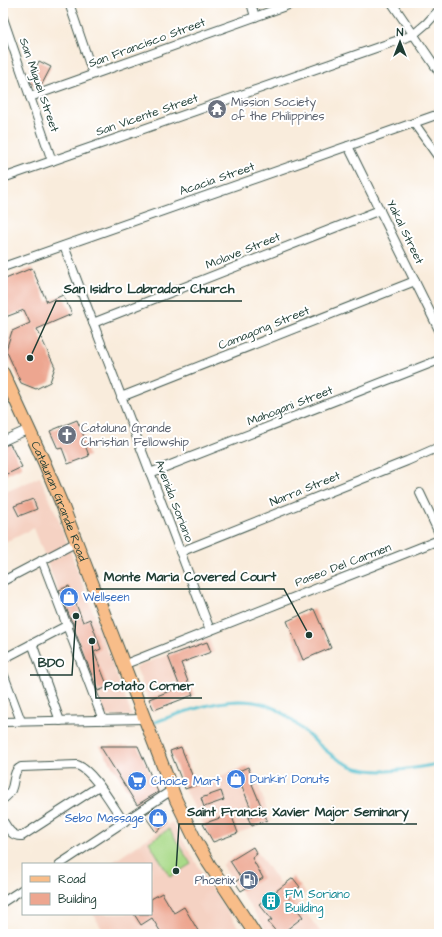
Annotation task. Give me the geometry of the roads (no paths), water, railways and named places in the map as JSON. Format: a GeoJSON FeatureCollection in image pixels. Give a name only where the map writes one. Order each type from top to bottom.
{"type":"FeatureCollection","features":[{"type":"Feature","properties":{"kind":"main road","name":"Catalunan Grande Road"},"geometry":{"type":"LineString","coordinates":[[3,373],[51,478],[144,719],[185,820],[209,864],[255,934]]}},
{"type":"Feature","properties":{"kind":"street"},"geometry":{"type":"LineString","coordinates":[[70,3],[93,74]]}},
{"type":"Feature","properties":{"kind":"street"},"geometry":{"type":"LineString","coordinates":[[251,3],[255,17]]}},
{"type":"Feature","properties":{"kind":"street","name":"San Francisco Street"},"geometry":{"type":"LineString","coordinates":[[30,97],[294,3]]}},
{"type":"Feature","properties":{"kind":"street"},"geometry":{"type":"LineString","coordinates":[[392,3],[439,72]]}},
{"type":"Feature","properties":{"kind":"street"},"geometry":{"type":"LineString","coordinates":[[413,35],[439,10]]}},
{"type":"Feature","properties":{"kind":"street","name":"San Miguel Street"},"geometry":{"type":"LineString","coordinates":[[3,18],[52,160]]}},
{"type":"Feature","properties":{"kind":"street","name":"San Vicente Street"},"geometry":{"type":"LineString","coordinates":[[3,178],[413,35]]}},
{"type":"Feature","properties":{"kind":"street","name":"Acacia Street"},"geometry":{"type":"LineString","coordinates":[[3,267],[439,114]]}},
{"type":"Feature","properties":{"kind":"street"},"geometry":{"type":"LineString","coordinates":[[414,123],[439,158]]}},
{"type":"Feature","properties":{"kind":"street","name":"Yakal Street"},"geometry":{"type":"LineString","coordinates":[[348,146],[439,330]]}},
{"type":"Feature","properties":{"kind":"street","name":"Molave Street"},"geometry":{"type":"LineString","coordinates":[[93,323],[380,210]]}},
{"type":"Feature","properties":{"kind":"street","name":"Avenida Soriano"},"geometry":{"type":"LineString","coordinates":[[64,246],[210,630]]}},
{"type":"Feature","properties":{"kind":"street","name":"Camagong Street"},"geometry":{"type":"LineString","coordinates":[[121,397],[415,281]]}},
{"type":"Feature","properties":{"kind":"street","name":"Mahogani Street"},"geometry":{"type":"LineString","coordinates":[[150,473],[439,360]]}},
{"type":"Feature","properties":{"kind":"street"},"geometry":{"type":"LineString","coordinates":[[3,441],[29,429]]}},
{"type":"Feature","properties":{"kind":"street","name":"Narra Street"},"geometry":{"type":"LineString","coordinates":[[180,552],[439,447]]}},
{"type":"Feature","properties":{"kind":"street"},"geometry":{"type":"LineString","coordinates":[[420,493],[439,533]]}},
{"type":"Feature","properties":{"kind":"street","name":"Paseo Del Carmen"},"geometry":{"type":"LineString","coordinates":[[123,665],[439,540]]}},
{"type":"Feature","properties":{"kind":"street"},"geometry":{"type":"LineString","coordinates":[[3,580],[76,542]]}},
{"type":"Feature","properties":{"kind":"street"},"geometry":{"type":"LineString","coordinates":[[42,560],[103,720]]}},
{"type":"Feature","properties":{"kind":"street"},"geometry":{"type":"LineString","coordinates":[[3,659],[68,625]]}},
{"type":"Feature","properties":{"kind":"street"},"geometry":{"type":"LineString","coordinates":[[32,643],[60,720]]}},
{"type":"Feature","properties":{"kind":"street"},"geometry":{"type":"LineString","coordinates":[[3,673],[21,722]]}},
{"type":"Feature","properties":{"kind":"street"},"geometry":{"type":"LineString","coordinates":[[3,722],[144,719]]}},
{"type":"Feature","properties":{"kind":"street"},"geometry":{"type":"LineString","coordinates":[[3,799],[9,795],[13,789],[15,773],[21,767],[77,765],[83,767],[87,771],[124,822]]}},
{"type":"Feature","properties":{"kind":"street"},"geometry":{"type":"LineString","coordinates":[[3,821],[13,834],[22,836],[99,786]]}},
{"type":"Feature","properties":{"kind":"street"},"geometry":{"type":"LineString","coordinates":[[62,863],[172,790]]}},
{"type":"Feature","properties":{"kind":"street"},"geometry":{"type":"LineString","coordinates":[[3,902],[22,890]]}},
{"type":"Feature","properties":{"kind":"waterway"},"geometry":{"type":"LineString","coordinates":[[155,722],[200,707],[231,701],[246,701],[261,704],[280,711],[329,753],[343,762],[357,768],[388,771],[439,764]]}},
{"type":"Feature","properties":{"kind":"place","name":"Mission Society of the Philippines"},"geometry":{"type":"Point","coordinates":[217,109]}},
{"type":"Feature","properties":{"kind":"place","name":"San Isidro Labrador Church"},"geometry":{"type":"Point","coordinates":[30,358]}},
{"type":"Feature","properties":{"kind":"place","name":"Cataluna Grande Christian Fellowship"},"geometry":{"type":"Point","coordinates":[67,435]}},
{"type":"Feature","properties":{"kind":"place","name":"Wellseen"},"geometry":{"type":"Point","coordinates":[69,597]}},
{"type":"Feature","properties":{"kind":"place","name":"BDO"},"geometry":{"type":"Point","coordinates":[76,616]}},
{"type":"Feature","properties":{"kind":"place","name":"Monte Maria Covered Court"},"geometry":{"type":"Point","coordinates":[309,635]}},
{"type":"Feature","properties":{"kind":"place","name":"Potato Corner"},"geometry":{"type":"Point","coordinates":[92,641]}},
{"type":"Feature","properties":{"kind":"place","name":"Dunkin' Donuts"},"geometry":{"type":"Point","coordinates":[236,779]}},
{"type":"Feature","properties":{"kind":"place","name":"Choice Mart"},"geometry":{"type":"Point","coordinates":[137,781]}},
{"type":"Feature","properties":{"kind":"place","name":"Sebo Massage"},"geometry":{"type":"Point","coordinates":[158,818]}},
{"type":"Feature","properties":{"kind":"place","name":"Saint Francis Xavier Major Seminary"},"geometry":{"type":"Point","coordinates":[176,871]}},
{"type":"Feature","properties":{"kind":"place","name":"Phoenix"},"geometry":{"type":"Point","coordinates":[249,880]}},
{"type":"Feature","properties":{"kind":"place","name":"FM Soriano Building"},"geometry":{"type":"Point","coordinates":[271,901]}}]}
